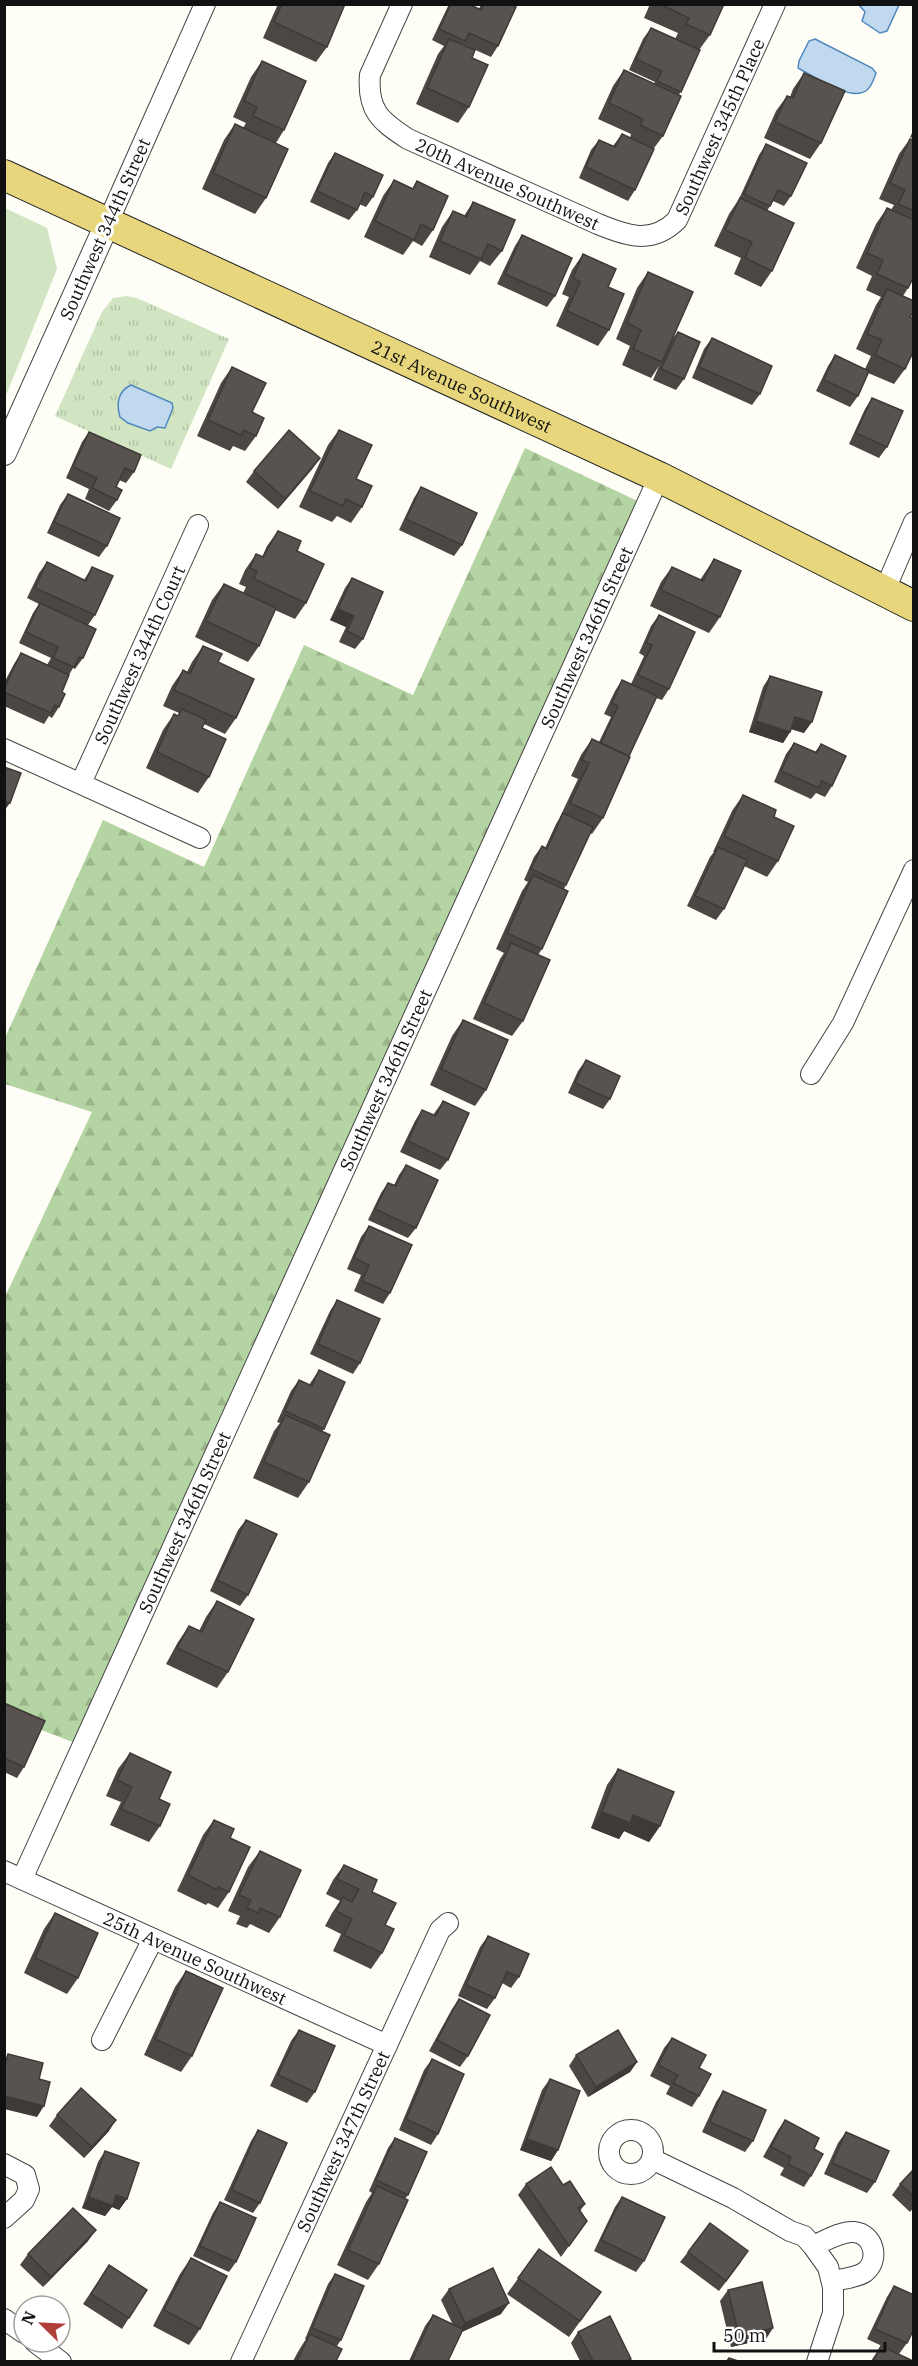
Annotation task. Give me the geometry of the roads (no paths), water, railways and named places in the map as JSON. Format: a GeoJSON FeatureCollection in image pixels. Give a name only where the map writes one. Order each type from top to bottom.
{"type":"FeatureCollection","features":[{"type":"Feature","properties":{"kind":"main road","name":"21st Avenue Southwest"},"geometry":{"type":"LineString","coordinates":[[4,175],[659,477],[914,606]]}},
{"type":"Feature","properties":{"kind":"street","name":"Southwest 344th Street"},"geometry":{"type":"LineString","coordinates":[[4,453],[205,4]]}},
{"type":"Feature","properties":{"kind":"street","name":"20th Avenue Southwest"},"geometry":{"type":"LineString","coordinates":[[402,4],[370,75],[370,93],[375,112],[387,125],[408,140],[597,224],[626,234],[650,236]]}},
{"type":"Feature","properties":{"kind":"street","name":"Southwest 345th Place"},"geometry":{"type":"LineString","coordinates":[[650,236],[663,233],[677,220],[775,4]]}},
{"type":"Feature","properties":{"kind":"street","name":"Southwest 346th Street"},"geometry":{"type":"LineString","coordinates":[[13,1875],[659,477]]}},
{"type":"Feature","properties":{"kind":"street"},"geometry":{"type":"LineString","coordinates":[[884,592],[914,522]]}},
{"type":"Feature","properties":{"kind":"street","name":"Southwest 344th Court"},"geometry":{"type":"LineString","coordinates":[[81,783],[198,525]]}},
{"type":"Feature","properties":{"kind":"street"},"geometry":{"type":"LineString","coordinates":[[4,749],[200,838]]}},
{"type":"Feature","properties":{"kind":"street"},"geometry":{"type":"LineString","coordinates":[[812,1074],[843,1023],[914,870]]}},
{"type":"Feature","properties":{"kind":"street","name":"25th Avenue Southwest"},"geometry":{"type":"LineString","coordinates":[[13,1875],[387,2045]]}},
{"type":"Feature","properties":{"kind":"street","name":"Southwest 347th Street"},"geometry":{"type":"LineString","coordinates":[[241,2361],[440,1930],[448,1923]]}},
{"type":"Feature","properties":{"kind":"street"},"geometry":{"type":"LineString","coordinates":[[102,2040],[153,1939]]}},
{"type":"Feature","properties":{"kind":"street"},"geometry":{"type":"LineString","coordinates":[[652,2160],[733,2198],[790,2231],[804,2236],[813,2246],[828,2267],[833,2284],[832,2313],[817,2361]]}},
{"type":"Feature","properties":{"kind":"street"},"geometry":{"type":"LineString","coordinates":[[4,2164],[25,2175],[29,2189],[24,2200],[4,2218]]}},
{"type":"Feature","properties":{"kind":"street"},"geometry":{"type":"LineString","coordinates":[[813,2246],[844,2233],[853,2232],[861,2234],[873,2247],[872,2264],[866,2271],[833,2284]]}},
{"type":"Feature","properties":{"kind":"water"},"geometry":{"type":"Polygon","coordinates":[[[859,5],[899,5],[887,31],[880,33],[862,21],[865,12],[859,5]]]}},
{"type":"Feature","properties":{"kind":"water"},"geometry":{"type":"Polygon","coordinates":[[[815,39],[872,68],[876,73],[869,88],[860,93],[842,91],[798,68],[809,41],[815,39]]]}},
{"type":"Feature","properties":{"kind":"water"},"geometry":{"type":"Polygon","coordinates":[[[131,385],[172,403],[173,408],[165,428],[157,427],[150,431],[128,423],[120,417],[119,398],[123,391],[131,385]]]}}]}
